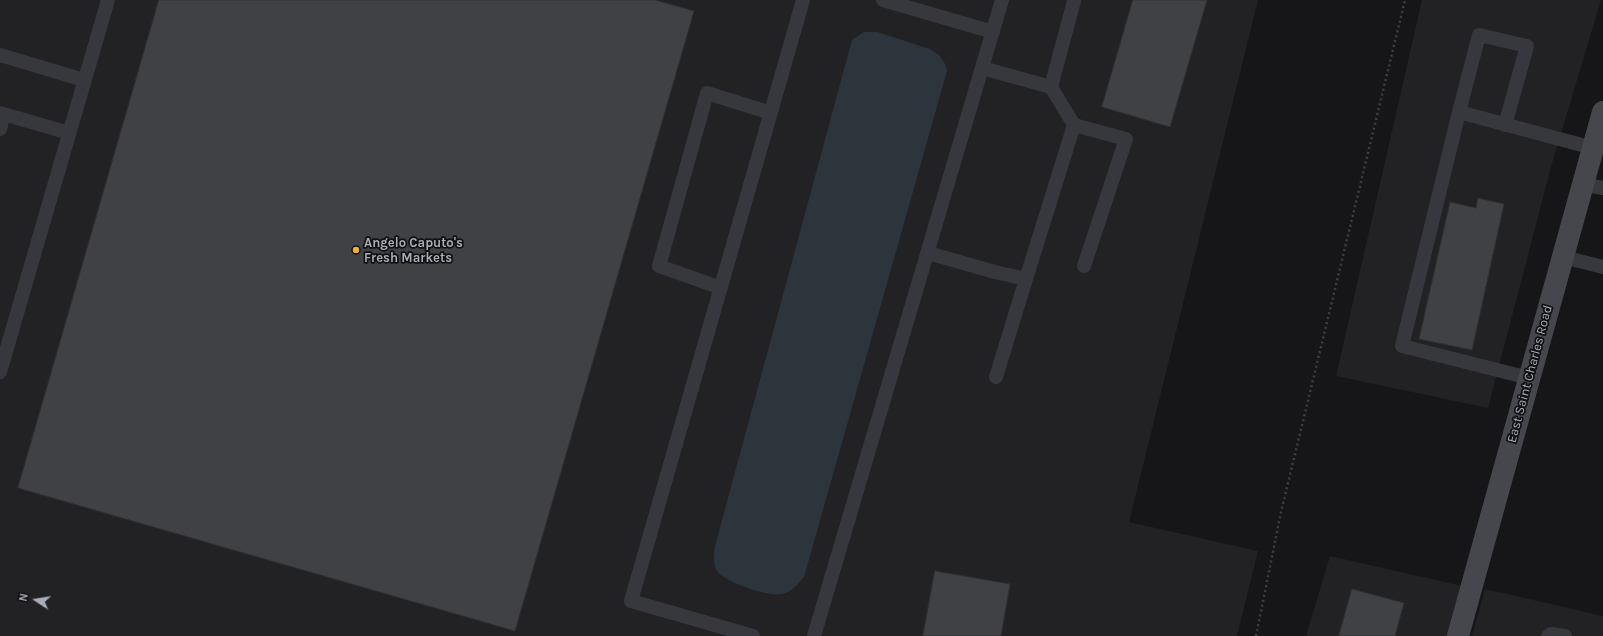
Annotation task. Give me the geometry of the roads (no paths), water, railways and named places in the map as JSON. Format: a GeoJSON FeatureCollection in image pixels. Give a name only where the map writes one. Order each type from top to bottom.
{"type":"FeatureCollection","features":[{"type":"Feature","properties":{"kind":"street","name":"East Saint Charles Road"},"geometry":{"type":"LineString","coordinates":[[1458,636],[1562,257],[1593,186],[1593,148],[1603,112]]}},
{"type":"Feature","properties":{"kind":"lane"},"geometry":{"type":"LineString","coordinates":[[0,372],[108,0]]}},
{"type":"Feature","properties":{"kind":"lane"},"geometry":{"type":"LineString","coordinates":[[753,636],[631,601],[803,0]]}},
{"type":"Feature","properties":{"kind":"lane"},"geometry":{"type":"LineString","coordinates":[[883,0],[993,32]]}},
{"type":"Feature","properties":{"kind":"lane"},"geometry":{"type":"LineString","coordinates":[[814,636],[1002,0]]}},
{"type":"Feature","properties":{"kind":"lane"},"geometry":{"type":"LineString","coordinates":[[1051,86],[1074,1]]}},
{"type":"Feature","properties":{"kind":"lane"},"geometry":{"type":"LineString","coordinates":[[1505,125],[1527,46],[1479,35],[1402,346],[1529,378]]}},
{"type":"Feature","properties":{"kind":"lane"},"geometry":{"type":"LineString","coordinates":[[0,55],[84,80]]}},
{"type":"Feature","properties":{"kind":"lane"},"geometry":{"type":"LineString","coordinates":[[982,68],[1051,86],[1074,125],[1126,139],[1084,266]]}},
{"type":"Feature","properties":{"kind":"lane"},"geometry":{"type":"LineString","coordinates":[[721,288],[659,266],[707,93],[771,113]]}},
{"type":"Feature","properties":{"kind":"lane"},"geometry":{"type":"LineString","coordinates":[[1459,112],[1593,148]]}},
{"type":"Feature","properties":{"kind":"lane"},"geometry":{"type":"LineString","coordinates":[[0,129],[2,114],[69,133]]}},
{"type":"Feature","properties":{"kind":"lane"},"geometry":{"type":"LineString","coordinates":[[996,377],[1074,125]]}},
{"type":"Feature","properties":{"kind":"lane"},"geometry":{"type":"LineString","coordinates":[[928,253],[1026,279]]}},
{"type":"Feature","properties":{"kind":"lane"},"geometry":{"type":"LineString","coordinates":[[1562,257],[1603,266]]}},
{"type":"Feature","properties":{"kind":"lane"},"geometry":{"type":"LineString","coordinates":[[1548,636],[1551,634],[1565,636]]}},
{"type":"Feature","properties":{"kind":"place","name":"Angelo Caputo's Fresh Markets"},"geometry":{"type":"Point","coordinates":[356,250]}}]}
